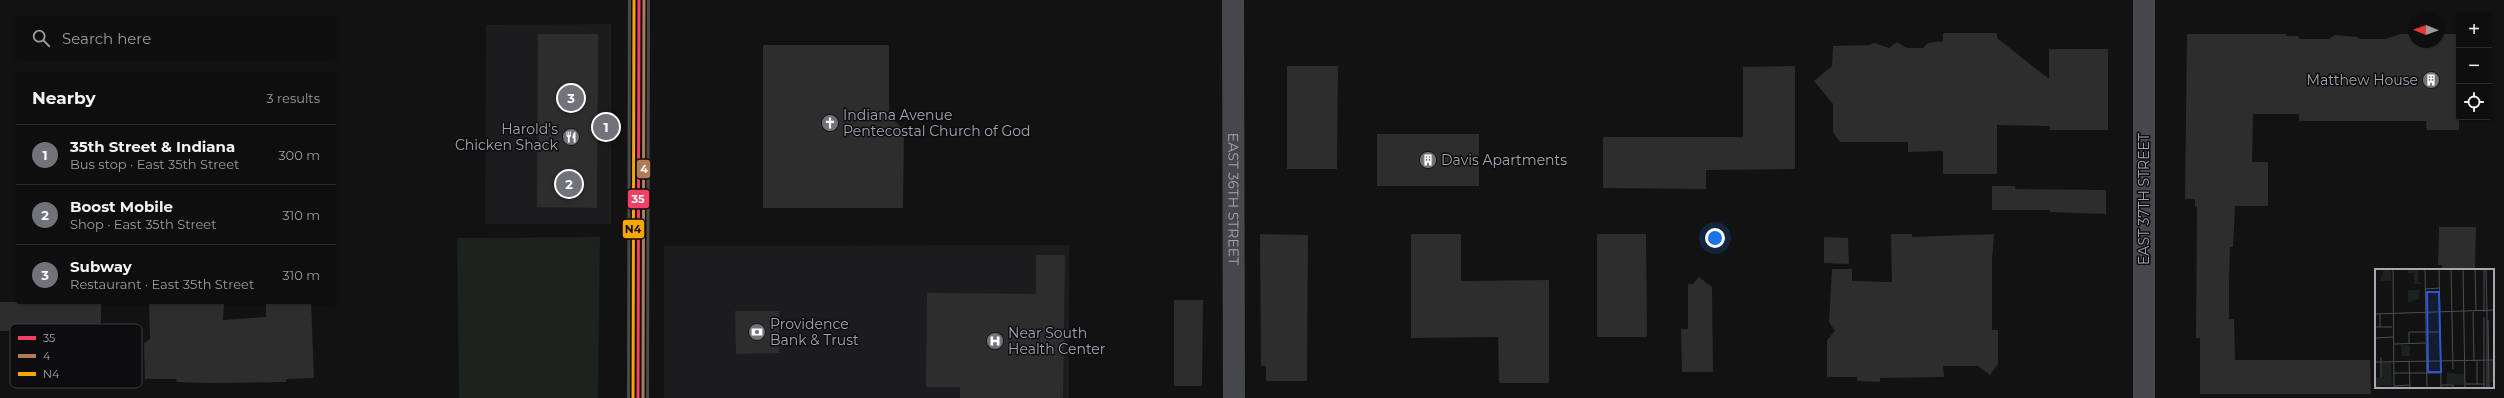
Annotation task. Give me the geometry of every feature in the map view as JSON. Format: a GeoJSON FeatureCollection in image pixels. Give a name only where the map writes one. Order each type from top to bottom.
{"type":"FeatureCollection","features":[{"type":"Feature","properties":{"kind":"main road"},"geometry":{"type":"LineString","coordinates":[[638,398],[639,0]]}},
{"type":"Feature","properties":{"kind":"street","name":"EAST 36TH STREET"},"geometry":{"type":"LineString","coordinates":[[1232,0],[1234,398]]}},
{"type":"Feature","properties":{"kind":"street","name":"EAST 37TH STREET"},"geometry":{"type":"LineString","coordinates":[[2144,0],[2144,398]]}},
{"type":"Feature","properties":{"kind":"shaded area"},"geometry":{"type":"Polygon","coordinates":[[[611,24],[611,224],[485,224],[486,25],[611,24]]]}},
{"type":"Feature","properties":{"kind":"shaded area"},"geometry":{"type":"Polygon","coordinates":[[[600,237],[598,398],[459,398],[457,238],[600,237]]]}},
{"type":"Feature","properties":{"kind":"shaded area"},"geometry":{"type":"Polygon","coordinates":[[[1069,245],[1069,398],[664,398],[664,246],[1069,245]]]}},
{"type":"Feature","properties":{"kind":"building"},"geometry":{"type":"Polygon","coordinates":[[[1943,33],[1997,33],[1997,38],[2049,79],[2049,49],[2108,49],[2108,130],[2050,130],[2050,126],[1997,125],[1997,174],[1943,174],[1943,151],[1908,152],[1908,142],[1840,142],[1833,132],[1833,104],[1814,81],[1832,66],[1833,46],[1869,45],[1874,43],[1889,48],[1897,42],[1907,48],[1923,48],[1928,43],[1943,41],[1943,33]]]}},
{"type":"Feature","properties":{"kind":"building"},"geometry":{"type":"Polygon","coordinates":[[[538,34],[598,34],[597,208],[537,207],[538,34]]]}},
{"type":"Feature","properties":{"kind":"building"},"geometry":{"type":"Polygon","coordinates":[[[2187,34],[2286,34],[2286,36],[2298,36],[2300,39],[2329,39],[2335,35],[2357,37],[2360,39],[2385,39],[2401,34],[2408,34],[2408,48],[2444,48],[2444,34],[2456,34],[2456,120],[2459,120],[2459,130],[2427,130],[2426,121],[2299,121],[2299,114],[2253,114],[2252,162],[2268,162],[2268,206],[2235,206],[2233,247],[2230,247],[2229,319],[2234,319],[2235,360],[2370,360],[2371,394],[2200,394],[2200,338],[2196,338],[2197,206],[2195,207],[2195,199],[2185,199],[2187,34]]]}},
{"type":"Feature","properties":{"kind":"building","name":"Indiana Avenue Pentecostal Church of God"},"geometry":{"type":"Polygon","coordinates":[[[763,45],[889,45],[889,115],[904,130],[903,208],[763,208],[763,45]]]}},
{"type":"Feature","properties":{"kind":"building"},"geometry":{"type":"Polygon","coordinates":[[[1287,66],[1338,66],[1337,169],[1287,169],[1287,66]]]}},
{"type":"Feature","properties":{"kind":"building"},"geometry":{"type":"Polygon","coordinates":[[[1795,66],[1795,169],[1706,170],[1706,189],[1603,188],[1603,137],[1743,137],[1743,67],[1795,66]]]}},
{"type":"Feature","properties":{"kind":"building","name":"Davis Apartments"},"geometry":{"type":"Polygon","coordinates":[[[1377,134],[1479,134],[1479,186],[1377,186],[1377,134]]]}},
{"type":"Feature","properties":{"kind":"building"},"geometry":{"type":"Polygon","coordinates":[[[1992,186],[2015,186],[2015,189],[2106,190],[2106,214],[2050,212],[2050,210],[1992,210],[1992,186]]]}},
{"type":"Feature","properties":{"kind":"building"},"geometry":{"type":"Polygon","coordinates":[[[2439,227],[2476,227],[2475,269],[2442,269],[2442,265],[2438,265],[2439,227]]]}},
{"type":"Feature","properties":{"kind":"building"},"geometry":{"type":"Polygon","coordinates":[[[1260,234],[1308,235],[1307,381],[1266,381],[1266,366],[1261,366],[1260,234]]]}},
{"type":"Feature","properties":{"kind":"building"},"geometry":{"type":"Polygon","coordinates":[[[1411,234],[1461,234],[1461,281],[1549,280],[1549,383],[1499,383],[1498,337],[1411,338],[1411,234]]]}},
{"type":"Feature","properties":{"kind":"building"},"geometry":{"type":"Polygon","coordinates":[[[1597,234],[1646,234],[1647,337],[1597,337],[1597,234]]]}},
{"type":"Feature","properties":{"kind":"building"},"geometry":{"type":"Polygon","coordinates":[[[1891,234],[1912,234],[1912,237],[1994,234],[1992,260],[1992,330],[1998,330],[1998,364],[1990,375],[1978,366],[1943,366],[1944,377],[1880,378],[1880,382],[1857,381],[1857,377],[1827,377],[1827,340],[1835,331],[1829,322],[1832,269],[1852,269],[1852,281],[1892,282],[1891,234]]]}},
{"type":"Feature","properties":{"kind":"building"},"geometry":{"type":"Polygon","coordinates":[[[1824,237],[1848,238],[1849,264],[1824,263],[1824,237]]]}},
{"type":"Feature","properties":{"kind":"building","name":"Near South Health Center"},"geometry":{"type":"Polygon","coordinates":[[[1036,255],[1065,255],[1063,398],[960,398],[960,387],[926,387],[927,293],[1036,294],[1036,255]]]}},
{"type":"Feature","properties":{"kind":"building"},"geometry":{"type":"Polygon","coordinates":[[[1699,277],[1712,287],[1713,372],[1682,372],[1681,329],[1688,329],[1688,284],[1693,284],[1699,277]]]}},
{"type":"Feature","properties":{"kind":"building"},"geometry":{"type":"Polygon","coordinates":[[[1174,300],[1203,300],[1202,386],[1174,386],[1174,300]]]}},
{"type":"Feature","properties":{"kind":"building"},"geometry":{"type":"Polygon","coordinates":[[[0,302],[16,302],[16,304],[101,304],[101,324],[10,324],[10,331],[0,331],[0,302]]]}},
{"type":"Feature","properties":{"kind":"building"},"geometry":{"type":"Polygon","coordinates":[[[149,304],[224,304],[223,320],[266,317],[266,304],[311,304],[314,378],[286,379],[286,382],[211,383],[177,382],[176,379],[145,379],[144,343],[150,339],[149,304]]]}},
{"type":"Feature","properties":{"kind":"building","name":"Providence Bank & Trust"},"geometry":{"type":"Polygon","coordinates":[[[735,311],[779,311],[779,353],[736,354],[735,311]]]}},
{"type":"Feature","properties":{"kind":"transit line","name":"N4"},"geometry":{"type":"LineString","coordinates":[[633,398],[634,0]]}},
{"type":"Feature","properties":{"kind":"transit line","name":"35"},"geometry":{"type":"LineString","coordinates":[[638,398],[639,0]]}},
{"type":"Feature","properties":{"kind":"transit line","name":"4"},"geometry":{"type":"LineString","coordinates":[[643,398],[644,0]]}},
{"type":"Feature","properties":{"kind":"place","name":"Matthew House"},"geometry":{"type":"Point","coordinates":[2431,80]}},
{"type":"Feature","properties":{"kind":"place","name":"Subway"},"geometry":{"type":"Point","coordinates":[571,98]}},
{"type":"Feature","properties":{"kind":"place","name":"Indiana Avenue Pentecostal Church of God"},"geometry":{"type":"Point","coordinates":[830,123]}},
{"type":"Feature","properties":{"kind":"place","name":"35th Street & Indiana"},"geometry":{"type":"Point","coordinates":[606,127]}},
{"type":"Feature","properties":{"kind":"place","name":"Harold's Chicken Shack"},"geometry":{"type":"Point","coordinates":[571,137]}},
{"type":"Feature","properties":{"kind":"place","name":"Davis Apartments"},"geometry":{"type":"Point","coordinates":[1428,160]}},
{"type":"Feature","properties":{"kind":"place","name":"Boost Mobile"},"geometry":{"type":"Point","coordinates":[569,184]}},
{"type":"Feature","properties":{"kind":"place","name":"Providence Bank & Trust"},"geometry":{"type":"Point","coordinates":[757,332]}},
{"type":"Feature","properties":{"kind":"place","name":"Near South Health Center"},"geometry":{"type":"Point","coordinates":[995,341]}}]}
